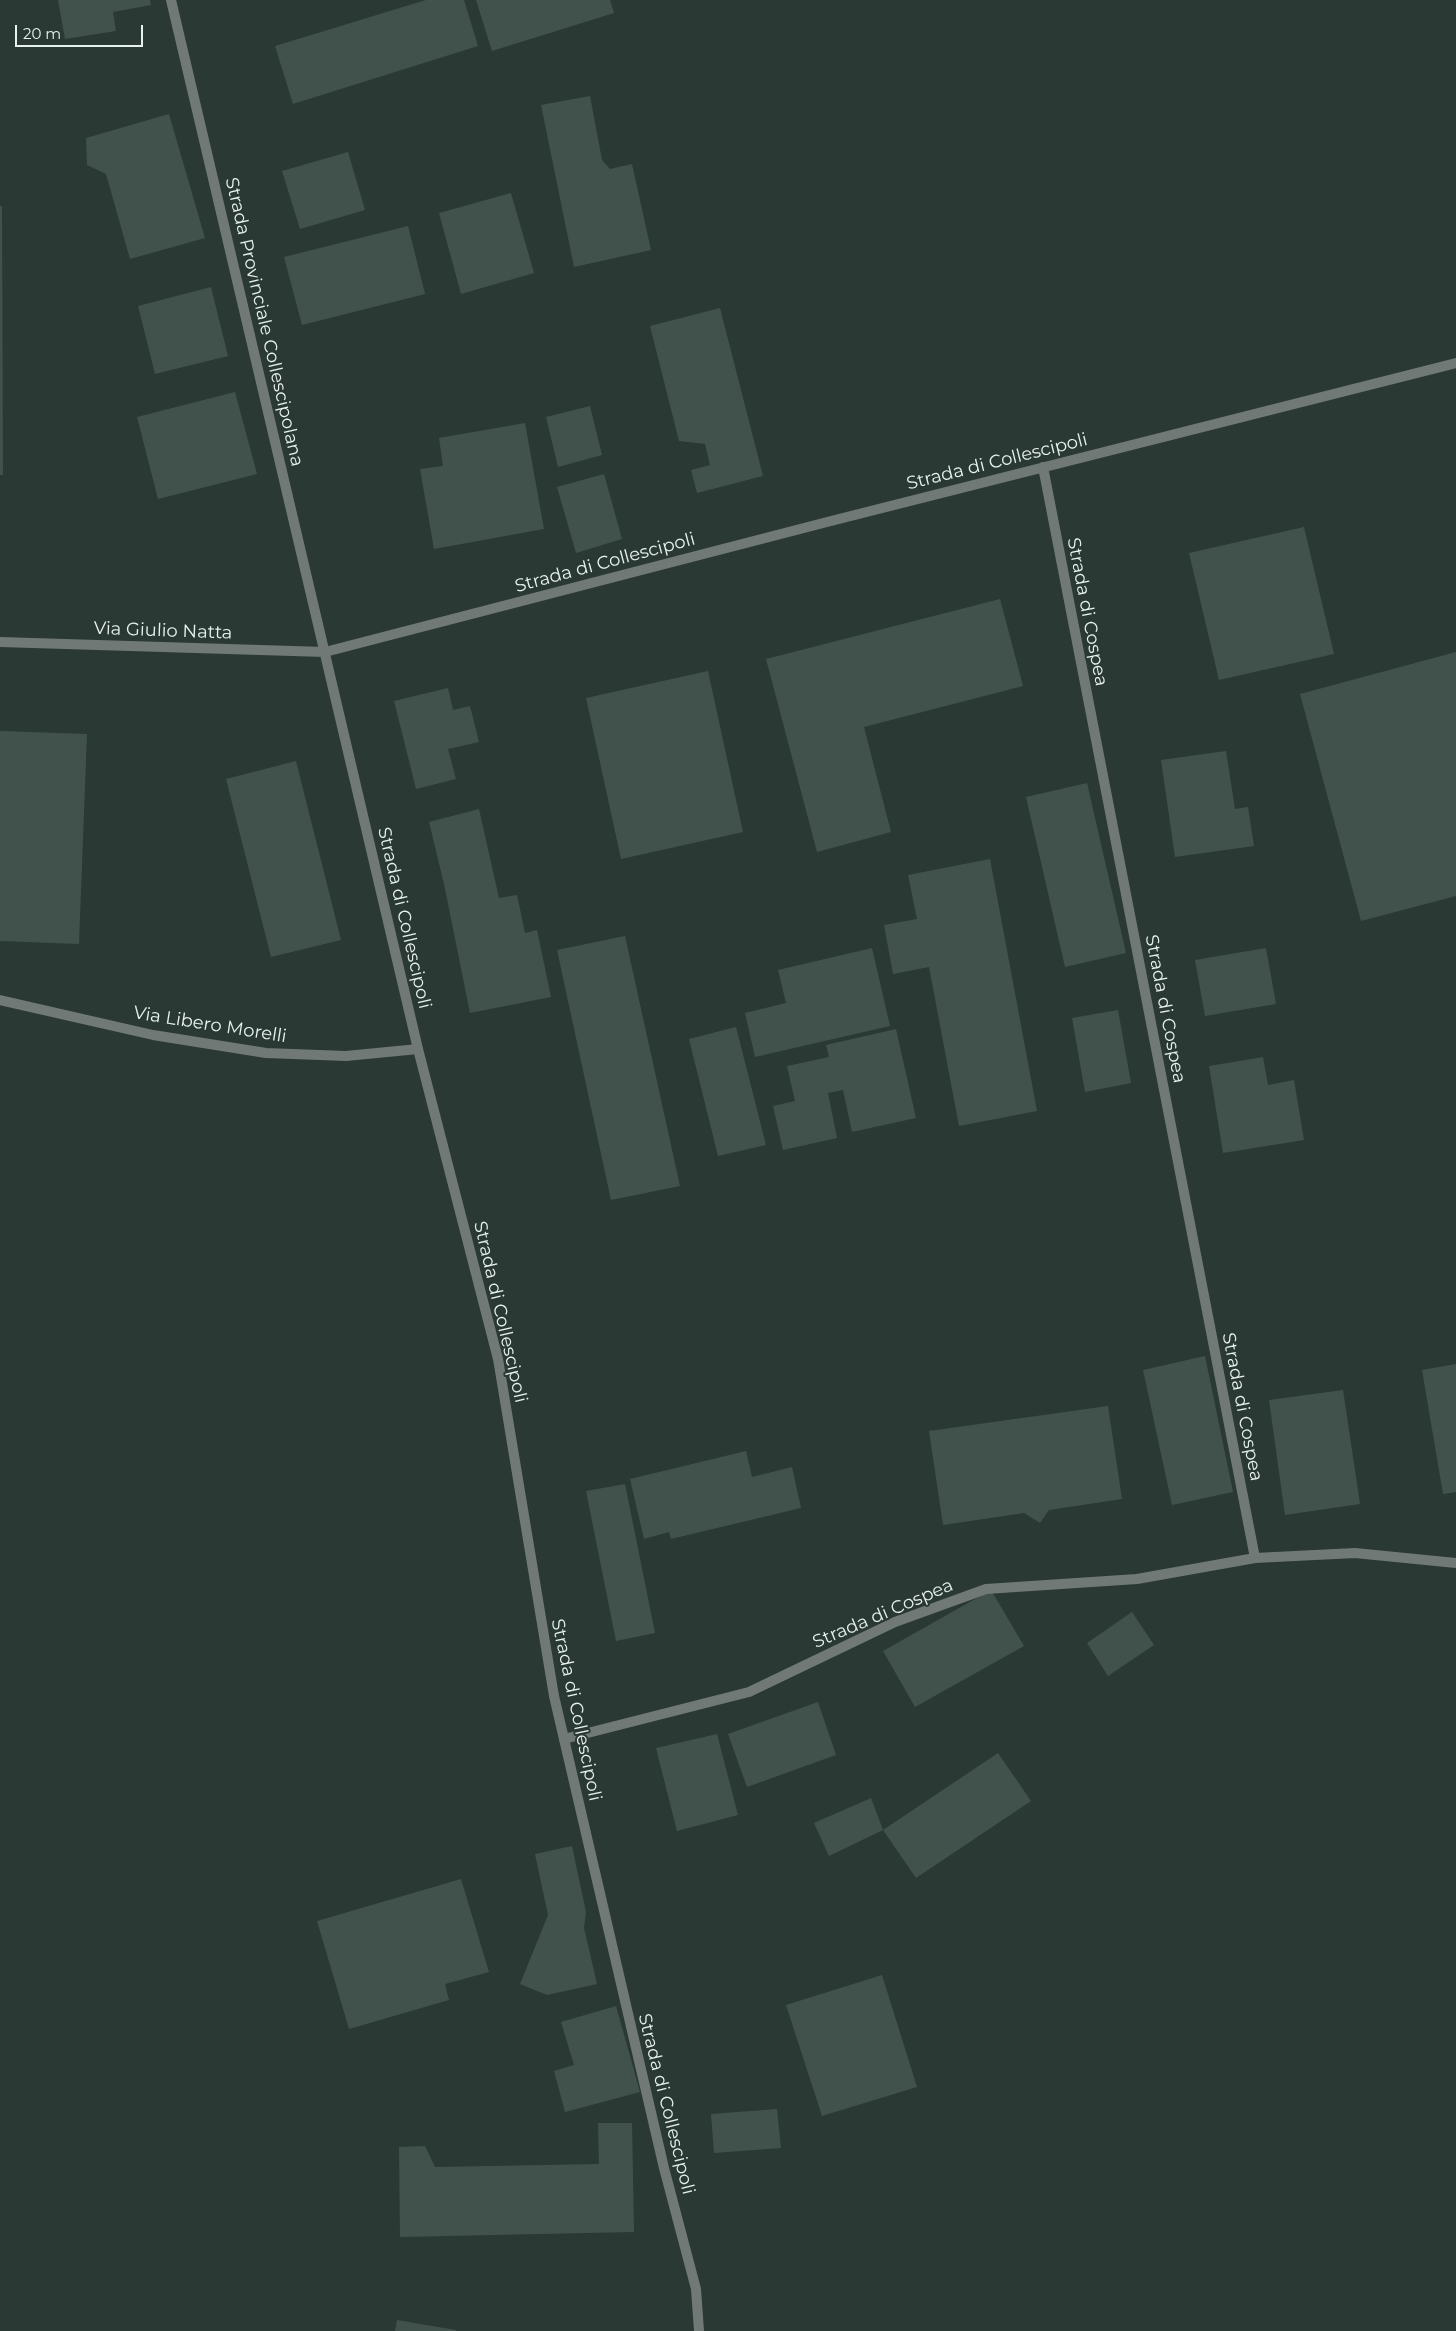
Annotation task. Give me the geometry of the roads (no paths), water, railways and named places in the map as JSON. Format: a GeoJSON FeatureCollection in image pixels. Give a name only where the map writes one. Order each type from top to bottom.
{"type":"FeatureCollection","features":[{"type":"Feature","properties":{"kind":"street","name":"Strada Provinciale Collescipolana"},"geometry":{"type":"LineString","coordinates":[[171,0],[325,652]]}},
{"type":"Feature","properties":{"kind":"street","name":"Strada di Collescipoli"},"geometry":{"type":"LineString","coordinates":[[699,2331],[696,2289],[660,2149],[554,1696],[498,1359],[418,1048],[325,652],[1456,363]]}},
{"type":"Feature","properties":{"kind":"street","name":"Strada di Cospea"},"geometry":{"type":"LineString","coordinates":[[1043,467],[1255,1558]]}},
{"type":"Feature","properties":{"kind":"street","name":"Via Giulio Natta"},"geometry":{"type":"LineString","coordinates":[[0,642],[325,652]]}},
{"type":"Feature","properties":{"kind":"street","name":"Via Libero Morelli"},"geometry":{"type":"LineString","coordinates":[[0,1000],[153,1035],[266,1054],[346,1056],[418,1048]]}},
{"type":"Feature","properties":{"kind":"street","name":"Strada di Cospea"},"geometry":{"type":"LineString","coordinates":[[564,1739],[749,1692],[895,1622],[986,1589],[1137,1579],[1255,1558],[1355,1554],[1456,1563]]}}]}
